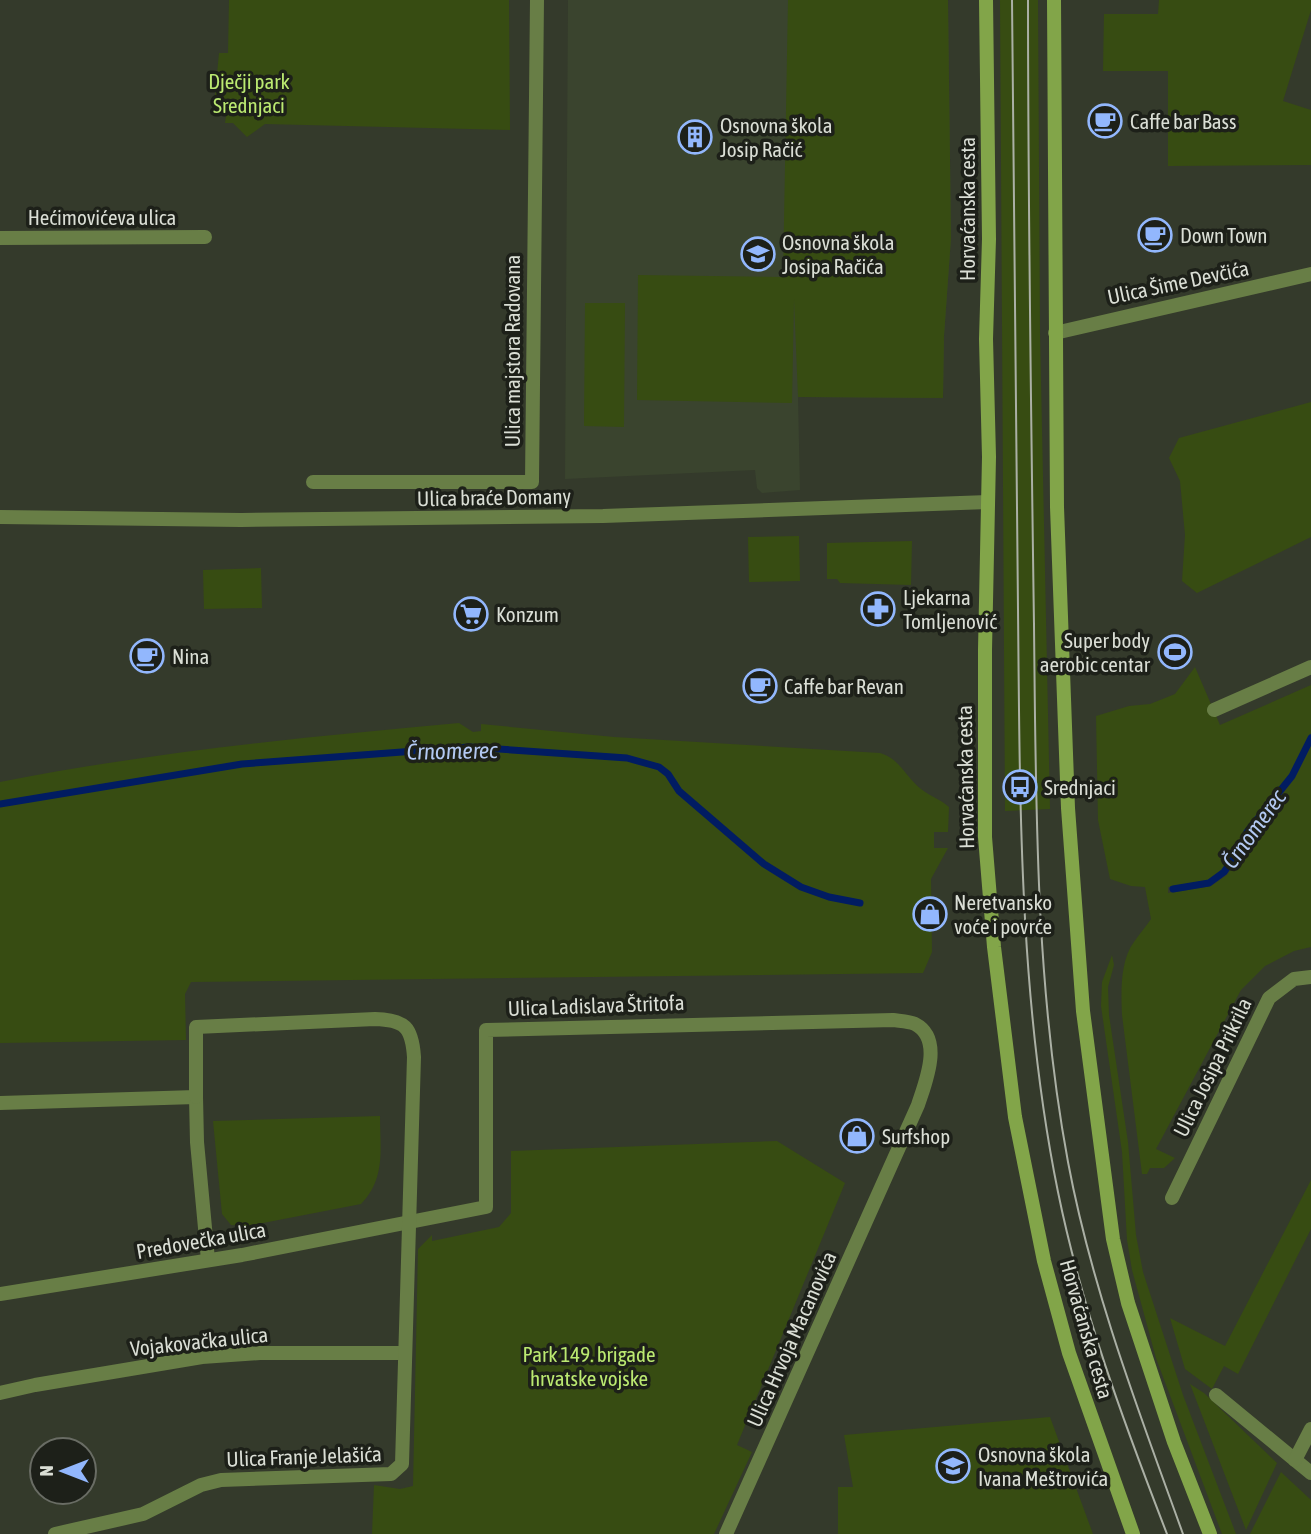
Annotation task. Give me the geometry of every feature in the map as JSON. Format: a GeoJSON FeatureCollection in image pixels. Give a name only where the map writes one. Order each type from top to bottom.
{"type":"FeatureCollection","features":[{"type":"Feature","properties":{"kind":"street","name":"Ulica majstora Radovana"},"geometry":{"type":"LineString","coordinates":[[313,482],[533,482],[537,0]]}},
{"type":"Feature","properties":{"kind":"street","name":"Horvaćanska cesta"},"geometry":{"type":"LineString","coordinates":[[986,0],[989,239],[986,339],[988,502],[985,837],[1006,1061],[1028,1192],[1054,1301],[1069,1353],[1133,1534]]}},
{"type":"Feature","properties":{"kind":"street"},"geometry":{"type":"LineString","coordinates":[[1054,0],[1057,520],[1068,808],[1082,998],[1113,1239],[1128,1303],[1174,1442],[1210,1534]]}},
{"type":"Feature","properties":{"kind":"street","name":"Hećimovićeva ulica"},"geometry":{"type":"LineString","coordinates":[[0,238],[205,237]]}},
{"type":"Feature","properties":{"kind":"street","name":"Ulica Šime Devčića"},"geometry":{"type":"LineString","coordinates":[[1055,332],[1311,274]]}},
{"type":"Feature","properties":{"kind":"street","name":"Ulica braće Domany"},"geometry":{"type":"LineString","coordinates":[[0,517],[251,520],[603,516],[988,502]]}},
{"type":"Feature","properties":{"kind":"street"},"geometry":{"type":"LineString","coordinates":[[1213,710],[1311,667]]}},
{"type":"Feature","properties":{"kind":"street","name":"Ulica Josipa Prikrila"},"geometry":{"type":"LineString","coordinates":[[1171,1198],[1269,998],[1294,979],[1311,977]]}},
{"type":"Feature","properties":{"kind":"street"},"geometry":{"type":"LineString","coordinates":[[208,1260],[197,1142],[196,1027],[375,1019],[395,1020],[404,1024],[410,1033],[414,1053],[408,1222]]}},
{"type":"Feature","properties":{"kind":"street","name":"Ulica Ladislava Štritofa"},"geometry":{"type":"LineString","coordinates":[[408,1222],[486,1207],[486,1030],[674,1023],[912,1022],[927,1036],[931,1051],[928,1075],[894,1161]]}},
{"type":"Feature","properties":{"kind":"street"},"geometry":{"type":"LineString","coordinates":[[0,1103],[196,1097]]}},
{"type":"Feature","properties":{"kind":"street","name":"Ulica Hrvoja Macanovića"},"geometry":{"type":"LineString","coordinates":[[726,1534],[894,1161]]}},
{"type":"Feature","properties":{"kind":"street","name":"Predovečka ulica"},"geometry":{"type":"LineString","coordinates":[[0,1294],[208,1260],[408,1222]]}},
{"type":"Feature","properties":{"kind":"street","name":"Ulica Franje Jelašića"},"geometry":{"type":"LineString","coordinates":[[55,1534],[116,1528],[201,1485],[221,1480],[391,1474],[402,1464],[408,1222]]}},
{"type":"Feature","properties":{"kind":"street","name":"Vojakovačka ulica"},"geometry":{"type":"LineString","coordinates":[[0,1393],[202,1357],[274,1353],[404,1353]]}},
{"type":"Feature","properties":{"kind":"street"},"geometry":{"type":"LineString","coordinates":[[1216,1395],[1311,1473]]}},
{"type":"Feature","properties":{"kind":"street"},"geometry":{"type":"LineString","coordinates":[[1295,1460],[1311,1429]]}},
{"type":"Feature","properties":{"kind":"shaded area","name":"Osnovna škola Josipa Račića"},"geometry":{"type":"Polygon","coordinates":[[[568,0],[948,0],[951,238],[943,398],[798,397],[800,490],[762,493],[757,488],[755,470],[565,479],[568,0]]]}},
{"type":"Feature","properties":{"kind":"green space","name":"Dječji park Srednjaci"},"geometry":{"type":"Polygon","coordinates":[[[229,0],[509,0],[510,130],[265,124],[247,137],[233,123],[225,123],[226,116],[214,105],[219,53],[228,53],[229,0]]]}},
{"type":"Feature","properties":{"kind":"green space"},"geometry":{"type":"Polygon","coordinates":[[[788,0],[948,0],[951,238],[943,398],[798,397],[794,299],[792,403],[637,400],[638,275],[783,277],[788,0]]]}},
{"type":"Feature","properties":{"kind":"green space"},"geometry":{"type":"Polygon","coordinates":[[[1000,0],[1038,0],[1040,333],[1050,809],[1005,811],[1000,0]]]}},
{"type":"Feature","properties":{"kind":"green space"},"geometry":{"type":"Polygon","coordinates":[[[1159,0],[1311,0],[1311,10],[1283,101],[1311,110],[1311,165],[1168,166],[1168,71],[1103,71],[1104,14],[1158,14],[1159,0]]]}},
{"type":"Feature","properties":{"kind":"green space"},"geometry":{"type":"Polygon","coordinates":[[[585,303],[625,303],[624,427],[584,426],[585,303]]]}},
{"type":"Feature","properties":{"kind":"green space"},"geometry":{"type":"Polygon","coordinates":[[[1311,402],[1311,537],[1197,593],[1182,581],[1185,535],[1180,481],[1169,458],[1179,438],[1311,402]]]}},
{"type":"Feature","properties":{"kind":"green space"},"geometry":{"type":"Polygon","coordinates":[[[799,536],[800,581],[749,582],[748,537],[799,536]]]}},
{"type":"Feature","properties":{"kind":"green space"},"geometry":{"type":"Polygon","coordinates":[[[912,541],[911,585],[840,583],[837,579],[827,579],[827,543],[912,541]]]}},
{"type":"Feature","properties":{"kind":"green space"},"geometry":{"type":"Polygon","coordinates":[[[261,568],[262,608],[204,609],[203,570],[261,568]]]}},
{"type":"Feature","properties":{"kind":"green space"},"geometry":{"type":"Polygon","coordinates":[[[1195,667],[1220,725],[1311,685],[1311,733],[1289,775],[1245,831],[1222,870],[1208,880],[1168,887],[1168,893],[1211,886],[1227,875],[1251,834],[1295,778],[1311,746],[1311,947],[1294,951],[1265,966],[1241,990],[1156,1149],[1175,1158],[1164,1168],[1150,1168],[1147,1174],[1142,1174],[1122,1015],[1122,987],[1129,949],[1151,919],[1145,887],[1131,886],[1110,879],[1098,820],[1096,716],[1129,706],[1150,704],[1175,694],[1195,667]]]}},
{"type":"Feature","properties":{"kind":"green space"},"geometry":{"type":"Polygon","coordinates":[[[459,723],[473,732],[481,731],[481,724],[614,737],[880,753],[887,756],[921,789],[949,807],[948,832],[934,832],[934,848],[948,848],[931,879],[932,952],[923,973],[191,982],[185,994],[186,1040],[0,1043],[0,782],[171,754],[459,723]]]}},
{"type":"Feature","properties":{"kind":"green space"},"geometry":{"type":"Polygon","coordinates":[[[1112,955],[1114,965],[1108,987],[1109,1015],[1128,1142],[1136,1235],[1143,1272],[1183,1395],[1236,1534],[1222,1534],[1156,1358],[1132,1270],[1127,1240],[1122,1152],[1101,1006],[1102,982],[1112,955]]]}},
{"type":"Feature","properties":{"kind":"green space"},"geometry":{"type":"Polygon","coordinates":[[[380,1116],[381,1151],[378,1173],[375,1184],[361,1204],[247,1226],[231,1225],[222,1214],[213,1121],[380,1116]]]}},
{"type":"Feature","properties":{"kind":"green space","name":"Park 149. brigade hrvatske vojske"},"geometry":{"type":"Polygon","coordinates":[[[777,1141],[845,1183],[737,1445],[752,1452],[714,1534],[372,1534],[374,1485],[400,1489],[413,1486],[418,1249],[432,1235],[432,1241],[499,1227],[511,1213],[511,1151],[777,1141]]]}},
{"type":"Feature","properties":{"kind":"green space"},"geometry":{"type":"Polygon","coordinates":[[[1311,1180],[1311,1229],[1238,1374],[1224,1366],[1212,1389],[1185,1369],[1170,1318],[1225,1346],[1311,1180]]]}},
{"type":"Feature","properties":{"kind":"green space"},"geometry":{"type":"Polygon","coordinates":[[[1190,1384],[1204,1393],[1277,1463],[1246,1530],[1190,1384]]]}},
{"type":"Feature","properties":{"kind":"green space","name":"Osnovna škola Ivana Meštrovića"},"geometry":{"type":"Polygon","coordinates":[[[1050,1417],[1093,1534],[838,1534],[838,1487],[853,1487],[844,1435],[1050,1417]]]}},
{"type":"Feature","properties":{"kind":"green space"},"geometry":{"type":"Polygon","coordinates":[[[1281,1472],[1311,1500],[1311,1534],[1250,1534],[1281,1472]]]}},
{"type":"Feature","properties":{"kind":"waterway","name":"Črnomerec"},"geometry":{"type":"LineString","coordinates":[[1173,889],[1209,883],[1224,872],[1238,852],[1247,832],[1292,776],[1311,738]]}},
{"type":"Feature","properties":{"kind":"waterway","name":"Črnomerec"},"geometry":{"type":"LineString","coordinates":[[0,804],[242,764],[469,747],[627,758],[659,767],[668,774],[679,791],[764,864],[801,887],[829,897],[860,903]]}},
{"type":"Feature","properties":{"kind":"tram line"},"geometry":{"type":"LineString","coordinates":[[1012,0],[1021,829],[1036,1048],[1058,1192],[1079,1280],[1120,1408],[1167,1534]]}},
{"type":"Feature","properties":{"kind":"tram line"},"geometry":{"type":"LineString","coordinates":[[1028,0],[1036,760],[1039,894],[1049,1029],[1068,1162],[1090,1257],[1118,1350],[1183,1534]]}},
{"type":"Feature","properties":{"kind":"place","name":"Caffe bar Bass"},"geometry":{"type":"Point","coordinates":[1105,121]}},
{"type":"Feature","properties":{"kind":"place","name":"Osnovna škola Josip Račić"},"geometry":{"type":"Point","coordinates":[695,137]}},
{"type":"Feature","properties":{"kind":"place","name":"Down Town"},"geometry":{"type":"Point","coordinates":[1155,235]}},
{"type":"Feature","properties":{"kind":"place","name":"Osnovna škola Josipa Račića"},"geometry":{"type":"Point","coordinates":[758,254]}},
{"type":"Feature","properties":{"kind":"place","name":"Ljekarna Tomljenović"},"geometry":{"type":"Point","coordinates":[878,609]}},
{"type":"Feature","properties":{"kind":"place","name":"Konzum"},"geometry":{"type":"Point","coordinates":[471,614]}},
{"type":"Feature","properties":{"kind":"place","name":"Super body aerobic centar"},"geometry":{"type":"Point","coordinates":[1175,652]}},
{"type":"Feature","properties":{"kind":"place","name":"Nina"},"geometry":{"type":"Point","coordinates":[147,656]}},
{"type":"Feature","properties":{"kind":"place","name":"Caffe bar Revan"},"geometry":{"type":"Point","coordinates":[760,686]}},
{"type":"Feature","properties":{"kind":"place","name":"Srednjaci"},"geometry":{"type":"Point","coordinates":[1020,787]}},
{"type":"Feature","properties":{"kind":"place","name":"Neretvansko voće i povrće"},"geometry":{"type":"Point","coordinates":[930,914]}},
{"type":"Feature","properties":{"kind":"place","name":"Surfshop"},"geometry":{"type":"Point","coordinates":[857,1136]}},
{"type":"Feature","properties":{"kind":"place","name":"Osnovna škola Ivana Meštrovića"},"geometry":{"type":"Point","coordinates":[953,1466]}}]}
